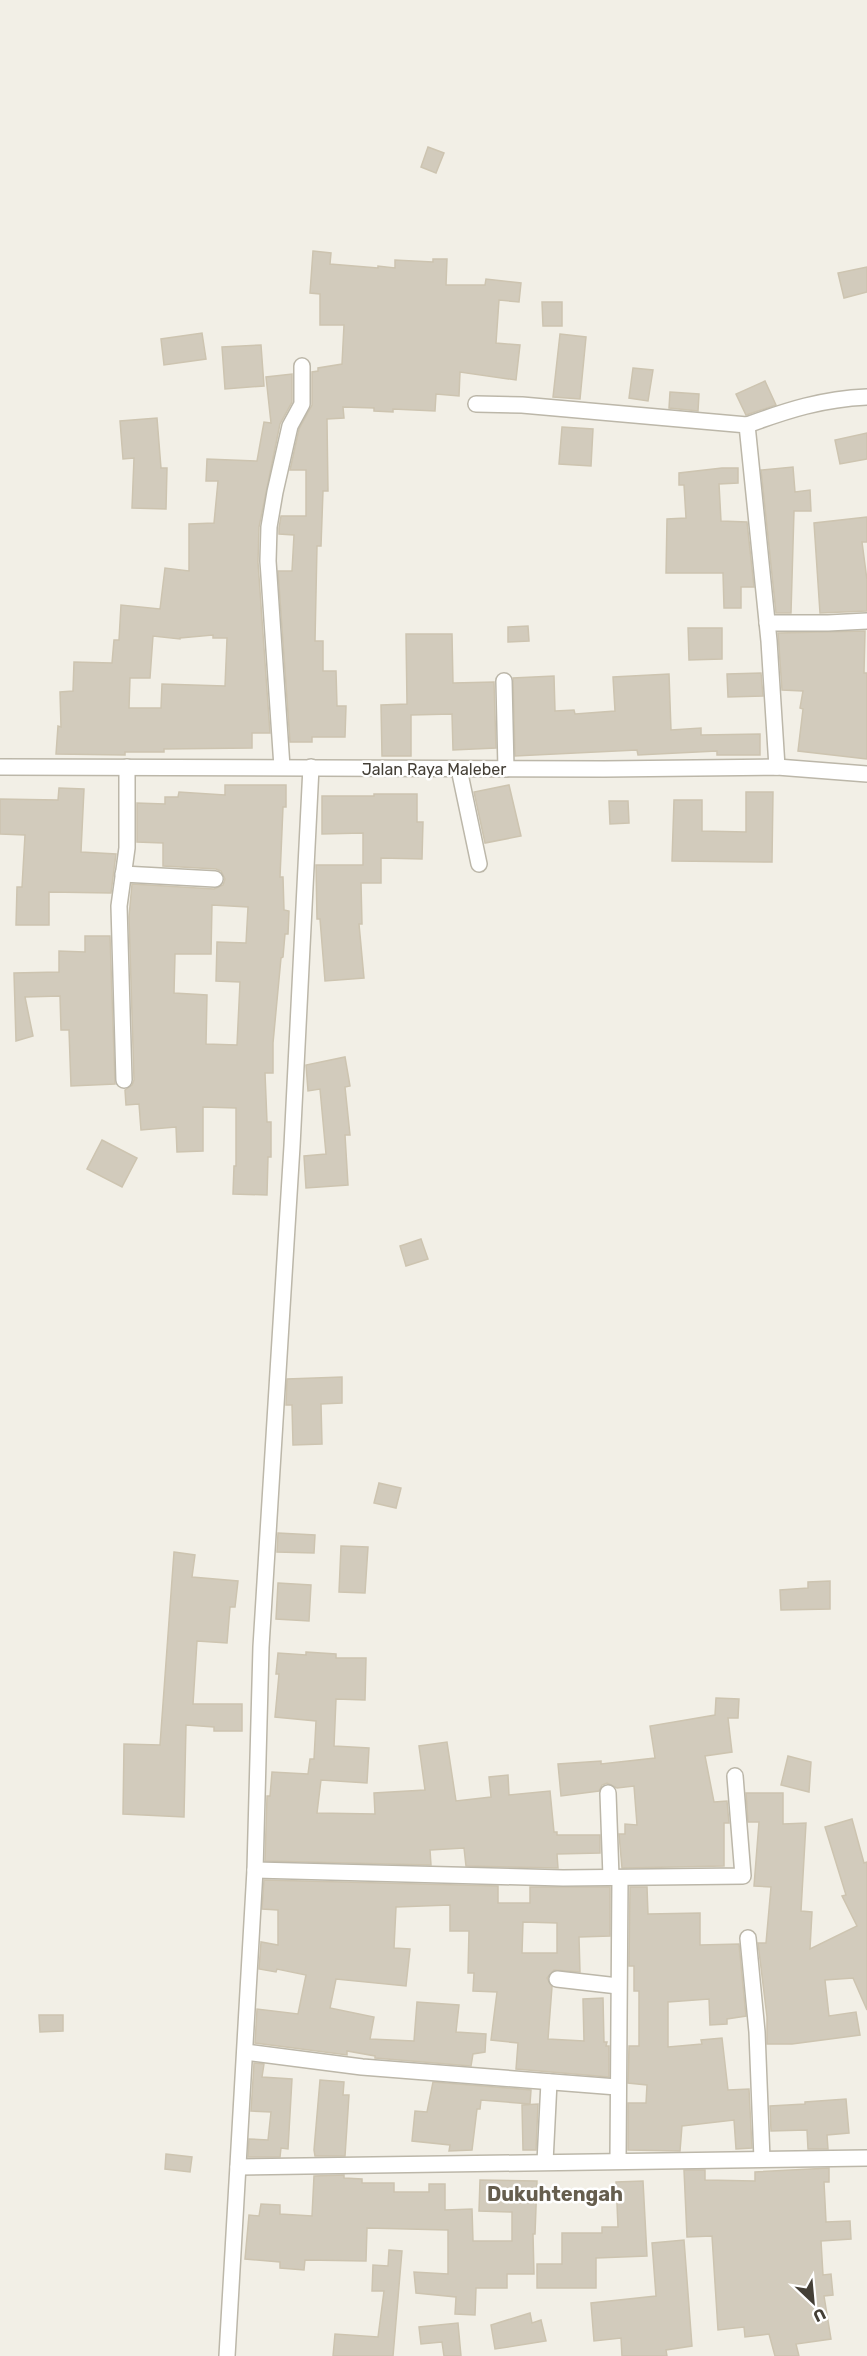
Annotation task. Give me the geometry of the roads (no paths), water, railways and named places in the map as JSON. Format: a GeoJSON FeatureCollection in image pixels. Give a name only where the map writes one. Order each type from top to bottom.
{"type":"FeatureCollection","features":[{"type":"Feature","properties":{"kind":"street"},"geometry":{"type":"LineString","coordinates":[[282,767],[268,561],[269,527],[290,426],[302,404],[302,366]]}},
{"type":"Feature","properties":{"kind":"street"},"geometry":{"type":"LineString","coordinates":[[476,404],[522,405],[747,425],[800,406],[838,398],[867,397]]}},
{"type":"Feature","properties":{"kind":"street"},"geometry":{"type":"LineString","coordinates":[[747,425],[767,623],[777,767]]}},
{"type":"Feature","properties":{"kind":"street"},"geometry":{"type":"LineString","coordinates":[[767,623],[867,621]]}},
{"type":"Feature","properties":{"kind":"street"},"geometry":{"type":"LineString","coordinates":[[504,681],[506,769]]}},
{"type":"Feature","properties":{"kind":"street","name":"Jalan Raya Maleber"},"geometry":{"type":"LineString","coordinates":[[0,767],[506,769],[777,767],[867,774]]}},
{"type":"Feature","properties":{"kind":"street"},"geometry":{"type":"LineString","coordinates":[[124,1080],[119,906],[127,848],[127,767]]}},
{"type":"Feature","properties":{"kind":"street"},"geometry":{"type":"LineString","coordinates":[[227,2356],[255,1870],[261,1647],[311,767]]}},
{"type":"Feature","properties":{"kind":"street"},"geometry":{"type":"LineString","coordinates":[[459,769],[479,864]]}},
{"type":"Feature","properties":{"kind":"street"},"geometry":{"type":"LineString","coordinates":[[123,874],[214,879]]}},
{"type":"Feature","properties":{"kind":"street"},"geometry":{"type":"LineString","coordinates":[[255,1870],[615,1878],[743,1876],[735,1776]]}},
{"type":"Feature","properties":{"kind":"street"},"geometry":{"type":"LineString","coordinates":[[608,1793],[615,1878],[618,1986],[618,2161]]}},
{"type":"Feature","properties":{"kind":"street"},"geometry":{"type":"LineString","coordinates":[[748,1938],[757,2032],[762,2159]]}},
{"type":"Feature","properties":{"kind":"street"},"geometry":{"type":"LineString","coordinates":[[557,1979],[618,1986]]}},
{"type":"Feature","properties":{"kind":"street"},"geometry":{"type":"LineString","coordinates":[[245,2052],[362,2067],[617,2087]]}},
{"type":"Feature","properties":{"kind":"street"},"geometry":{"type":"LineString","coordinates":[[544,2162],[549,2082]]}},
{"type":"Feature","properties":{"kind":"street"},"geometry":{"type":"LineString","coordinates":[[238,2167],[867,2158]]}},
{"type":"Feature","properties":{"kind":"district","name":"Dukuhtengah"},"geometry":{"type":"Point","coordinates":[555,2194]}}]}
